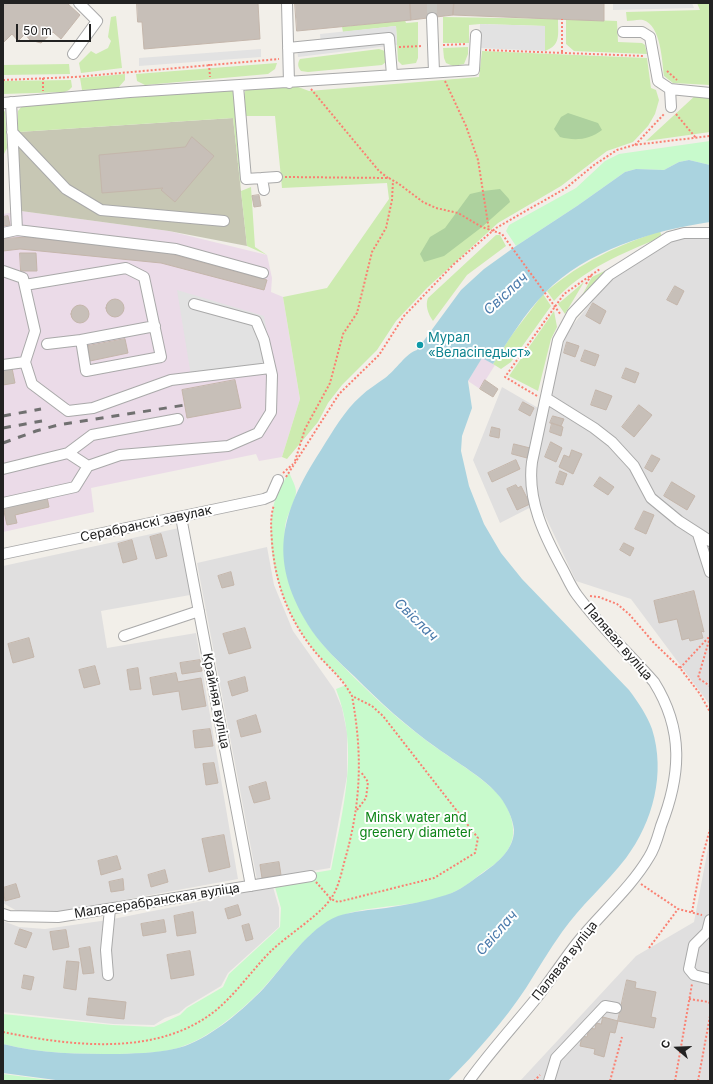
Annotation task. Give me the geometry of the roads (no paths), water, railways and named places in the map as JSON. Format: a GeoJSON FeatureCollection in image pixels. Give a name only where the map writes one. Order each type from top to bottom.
{"type":"FeatureCollection","features":[{"type":"Feature","properties":{"kind":"street"},"geometry":{"type":"LineString","coordinates":[[73,54],[97,21],[79,3]]}},
{"type":"Feature","properties":{"kind":"street"},"geometry":{"type":"LineString","coordinates":[[287,3],[289,82]]}},
{"type":"Feature","properties":{"kind":"street"},"geometry":{"type":"LineString","coordinates":[[432,18],[433,45],[438,72]]}},
{"type":"Feature","properties":{"kind":"street"},"geometry":{"type":"LineString","coordinates":[[623,32],[642,32],[650,37],[658,81],[670,89],[710,93]]}},
{"type":"Feature","properties":{"kind":"street"},"geometry":{"type":"LineString","coordinates":[[17,230],[12,132],[7,103],[130,92],[474,70],[476,35]]}},
{"type":"Feature","properties":{"kind":"street"},"geometry":{"type":"LineString","coordinates":[[288,53],[389,38],[392,75]]}},
{"type":"Feature","properties":{"kind":"street"},"geometry":{"type":"LineString","coordinates":[[238,86],[246,179],[277,176]]}},
{"type":"Feature","properties":{"kind":"street"},"geometry":{"type":"LineString","coordinates":[[670,89],[671,107]]}},
{"type":"Feature","properties":{"kind":"street"},"geometry":{"type":"LineString","coordinates":[[12,132],[66,189],[101,210],[224,221]]}},
{"type":"Feature","properties":{"kind":"street"},"geometry":{"type":"LineString","coordinates":[[262,178],[264,190]]}},
{"type":"Feature","properties":{"kind":"street"},"geometry":{"type":"LineString","coordinates":[[3,233],[17,230],[176,249],[262,273]]}},
{"type":"Feature","properties":{"kind":"street","name":"Палявая вуліца"},"geometry":{"type":"LineString","coordinates":[[469,1081],[484,1060],[535,1000],[577,943],[634,878],[650,856],[667,811],[675,781],[678,751],[672,722],[664,698],[654,682],[577,594],[546,536],[537,515],[530,474],[558,340],[567,322],[584,299],[609,275],[669,237],[677,234],[710,234]]}},
{"type":"Feature","properties":{"kind":"street"},"geometry":{"type":"LineString","coordinates":[[25,285],[126,268],[144,277],[162,357],[86,371],[81,340]]}},
{"type":"Feature","properties":{"kind":"street"},"geometry":{"type":"LineString","coordinates":[[3,271],[23,278],[25,285],[35,331],[25,362],[32,384],[68,411],[93,408],[171,380],[270,368]]}},
{"type":"Feature","properties":{"kind":"street"},"geometry":{"type":"LineString","coordinates":[[3,503],[75,487],[88,466],[120,455],[228,446],[258,433],[271,412],[272,375],[264,340],[256,321],[194,304]]}},
{"type":"Feature","properties":{"kind":"street"},"geometry":{"type":"LineString","coordinates":[[48,344],[81,340],[155,326]]}},
{"type":"Feature","properties":{"kind":"street"},"geometry":{"type":"LineString","coordinates":[[3,365],[25,362]]}},
{"type":"Feature","properties":{"kind":"street"},"geometry":{"type":"LineString","coordinates":[[546,398],[594,428],[612,442],[634,466],[651,498],[698,534],[710,541]]}},
{"type":"Feature","properties":{"kind":"street"},"geometry":{"type":"LineString","coordinates":[[3,469],[68,453],[92,435],[178,419]]}},
{"type":"Feature","properties":{"kind":"street"},"geometry":{"type":"LineString","coordinates":[[68,453],[88,466]]}},
{"type":"Feature","properties":{"kind":"street","name":"Серабранскі завулак"},"geometry":{"type":"LineString","coordinates":[[3,554],[264,499],[271,496],[281,480]]}},
{"type":"Feature","properties":{"kind":"street","name":"Крайняя вуліца"},"geometry":{"type":"LineString","coordinates":[[181,517],[251,886]]}},
{"type":"Feature","properties":{"kind":"street"},"geometry":{"type":"LineString","coordinates":[[698,534],[710,572]]}},
{"type":"Feature","properties":{"kind":"street"},"geometry":{"type":"LineString","coordinates":[[124,636],[199,611]]}},
{"type":"Feature","properties":{"kind":"street","name":"Маласерабранская вуліца"},"geometry":{"type":"LineString","coordinates":[[3,914],[9,916],[58,917],[311,876]]}},
{"type":"Feature","properties":{"kind":"street"},"geometry":{"type":"LineString","coordinates":[[108,975],[106,950],[110,909]]}},
{"type":"Feature","properties":{"kind":"street"},"geometry":{"type":"LineString","coordinates":[[710,920],[709,932],[694,945],[689,969],[694,975],[710,979]]}},
{"type":"Feature","properties":{"kind":"street"},"geometry":{"type":"LineString","coordinates":[[549,1081],[556,1058],[605,1006],[616,1008]]}},
{"type":"Feature","properties":{"kind":"water","name":"Свіслач"},"geometry":{"type":"Polygon","coordinates":[[[689,160],[710,165],[710,222],[666,231],[622,245],[600,254],[561,278],[537,301],[517,327],[493,364],[482,358],[468,381],[472,408],[462,436],[461,451],[469,486],[484,524],[501,553],[522,579],[629,690],[648,719],[652,729],[658,763],[654,796],[650,813],[643,829],[626,858],[569,922],[518,1000],[480,1048],[448,1081],[63,1081],[3,1073],[3,1044],[46,1052],[119,1054],[169,1050],[185,1046],[217,1029],[247,1005],[264,988],[307,938],[327,922],[338,916],[350,913],[409,904],[451,893],[465,886],[488,869],[508,850],[514,830],[511,817],[505,804],[494,790],[415,732],[394,714],[337,660],[312,631],[298,606],[289,583],[284,561],[284,539],[288,518],[296,496],[307,474],[344,415],[364,393],[389,375],[405,358],[417,350],[461,290],[484,269],[625,172],[636,169],[664,170],[679,162],[689,160]]]}},
{"type":"Feature","properties":{"kind":"tunnel"},"geometry":{"type":"LineString","coordinates":[[432,3],[432,18]]}},
{"type":"Feature","properties":{"kind":"railway"},"geometry":{"type":"LineString","coordinates":[[3,443],[58,425],[185,405]]}},
{"type":"Feature","properties":{"kind":"railway"},"geometry":{"type":"LineString","coordinates":[[3,416],[41,409]]}},
{"type":"Feature","properties":{"kind":"railway"},"geometry":{"type":"LineString","coordinates":[[3,428],[42,421]]}},
{"type":"Feature","properties":{"kind":"place","name":"Мурал «Веласіпедыст»"},"geometry":{"type":"Point","coordinates":[420,345]}},
{"type":"Feature","properties":{"kind":"park label","name":"Minsk water and greenery diameter"},"geometry":{"type":"Point","coordinates":[416,826]}}]}
